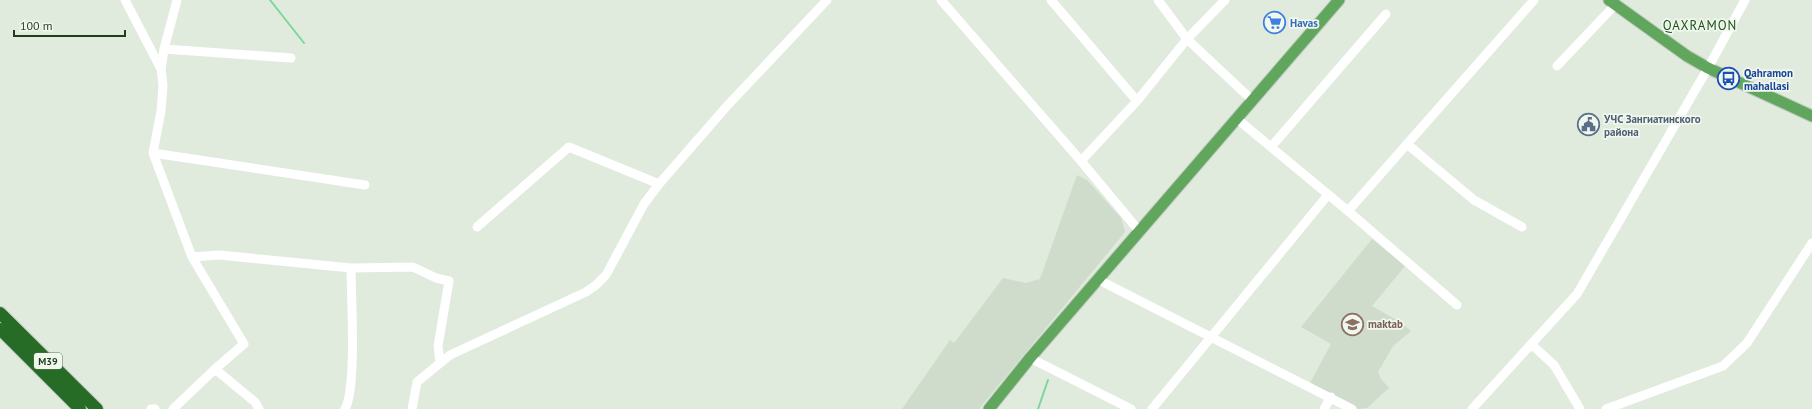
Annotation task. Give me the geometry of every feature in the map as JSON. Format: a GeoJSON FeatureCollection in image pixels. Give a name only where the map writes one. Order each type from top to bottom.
{"type":"FeatureCollection","features":[{"type":"Feature","properties":{"kind":"highway","name":"M39"},"geometry":{"type":"LineString","coordinates":[[0,313],[96,409]]}},
{"type":"Feature","properties":{"kind":"highway","name":"M39"},"geometry":{"type":"LineString","coordinates":[[0,329],[80,409]]}},
{"type":"Feature","properties":{"kind":"main road"},"geometry":{"type":"LineString","coordinates":[[989,409],[1030,358],[1099,280],[1236,118],[1339,0]]}},
{"type":"Feature","properties":{"kind":"main road"},"geometry":{"type":"LineString","coordinates":[[1612,2],[1708,68],[1812,116]]}},
{"type":"Feature","properties":{"kind":"street"},"geometry":{"type":"LineString","coordinates":[[125,0],[161,69]]}},
{"type":"Feature","properties":{"kind":"street"},"geometry":{"type":"LineString","coordinates":[[173,409],[244,344],[192,257],[153,153],[161,111],[163,85],[161,69],[164,50],[177,0]]}},
{"type":"Feature","properties":{"kind":"street"},"geometry":{"type":"LineString","coordinates":[[412,409],[417,382],[450,355],[586,292],[596,285],[606,275],[644,204],[659,184],[727,106],[827,0]]}},
{"type":"Feature","properties":{"kind":"street"},"geometry":{"type":"LineString","coordinates":[[941,0],[1081,161],[1140,232]]}},
{"type":"Feature","properties":{"kind":"street"},"geometry":{"type":"LineString","coordinates":[[1051,0],[1137,101]]}},
{"type":"Feature","properties":{"kind":"street"},"geometry":{"type":"LineString","coordinates":[[1158,0],[1187,39],[1252,100]]}},
{"type":"Feature","properties":{"kind":"street"},"geometry":{"type":"LineString","coordinates":[[1081,161],[1137,101],[1187,39],[1225,0]]}},
{"type":"Feature","properties":{"kind":"street"},"geometry":{"type":"LineString","coordinates":[[1348,211],[1534,0]]}},
{"type":"Feature","properties":{"kind":"street"},"geometry":{"type":"LineString","coordinates":[[1472,409],[1577,294],[1708,68],[1745,0]]}},
{"type":"Feature","properties":{"kind":"street"},"geometry":{"type":"LineString","coordinates":[[1557,66],[1612,2]]}},
{"type":"Feature","properties":{"kind":"street"},"geometry":{"type":"LineString","coordinates":[[1270,148],[1386,14]]}},
{"type":"Feature","properties":{"kind":"street"},"geometry":{"type":"LineString","coordinates":[[164,50],[291,58]]}},
{"type":"Feature","properties":{"kind":"street"},"geometry":{"type":"LineString","coordinates":[[1236,118],[1327,196],[1348,211],[1457,305]]}},
{"type":"Feature","properties":{"kind":"street"},"geometry":{"type":"LineString","coordinates":[[1407,144],[1474,200],[1522,227]]}},
{"type":"Feature","properties":{"kind":"street"},"geometry":{"type":"LineString","coordinates":[[477,227],[569,147],[659,184]]}},
{"type":"Feature","properties":{"kind":"street"},"geometry":{"type":"LineString","coordinates":[[153,153],[365,185]]}},
{"type":"Feature","properties":{"kind":"street"},"geometry":{"type":"LineString","coordinates":[[1152,409],[1327,196]]}},
{"type":"Feature","properties":{"kind":"street"},"geometry":{"type":"LineString","coordinates":[[1606,409],[1723,366],[1747,343],[1812,243]]}},
{"type":"Feature","properties":{"kind":"street"},"geometry":{"type":"LineString","coordinates":[[192,257],[219,255],[351,268],[413,267],[436,278],[449,281],[438,346],[440,362]]}},
{"type":"Feature","properties":{"kind":"street"},"geometry":{"type":"LineString","coordinates":[[345,409],[349,402],[352,371],[351,268]]}},
{"type":"Feature","properties":{"kind":"street"},"geometry":{"type":"LineString","coordinates":[[1099,280],[1352,409]]}},
{"type":"Feature","properties":{"kind":"street"},"geometry":{"type":"LineString","coordinates":[[1531,344],[1554,365],[1580,409]]}},
{"type":"Feature","properties":{"kind":"street"},"geometry":{"type":"LineString","coordinates":[[1030,358],[1130,409]]}},
{"type":"Feature","properties":{"kind":"street"},"geometry":{"type":"LineString","coordinates":[[215,369],[255,402],[259,409]]}},
{"type":"Feature","properties":{"kind":"street"},"geometry":{"type":"LineString","coordinates":[[1324,409],[1330,397]]}},
{"type":"Feature","properties":{"kind":"shaded area"},"geometry":{"type":"Polygon","coordinates":[[[1077,175],[1087,180],[1121,218],[1125,232],[979,409],[902,409],[950,340],[954,343],[1003,278],[1026,283],[1040,279],[1077,175]]]}},
{"type":"Feature","properties":{"kind":"shaded area","name":"maktab"},"geometry":{"type":"Polygon","coordinates":[[[1372,239],[1405,266],[1372,306],[1400,322],[1411,331],[1393,346],[1378,372],[1381,379],[1389,388],[1367,408],[1358,409],[1310,383],[1331,344],[1301,327],[1372,239]]]}},
{"type":"Feature","properties":{"kind":"waterway"},"geometry":{"type":"LineString","coordinates":[[270,0],[304,43]]}},
{"type":"Feature","properties":{"kind":"waterway"},"geometry":{"type":"LineString","coordinates":[[1038,409],[1048,380]]}},
{"type":"Feature","properties":{"kind":"place","name":"Havas"},"geometry":{"type":"Point","coordinates":[1275,23]}},
{"type":"Feature","properties":{"kind":"place","name":"Qahramon mahallasi"},"geometry":{"type":"Point","coordinates":[1728,79]}},
{"type":"Feature","properties":{"kind":"place","name":"УЧС Зангиатинского района"},"geometry":{"type":"Point","coordinates":[1589,125]}},
{"type":"Feature","properties":{"kind":"place","name":"maktab"},"geometry":{"type":"Point","coordinates":[1353,324]}},
{"type":"Feature","properties":{"kind":"district","name":"QAXRAMON"},"geometry":{"type":"Point","coordinates":[1700,25]}}]}
